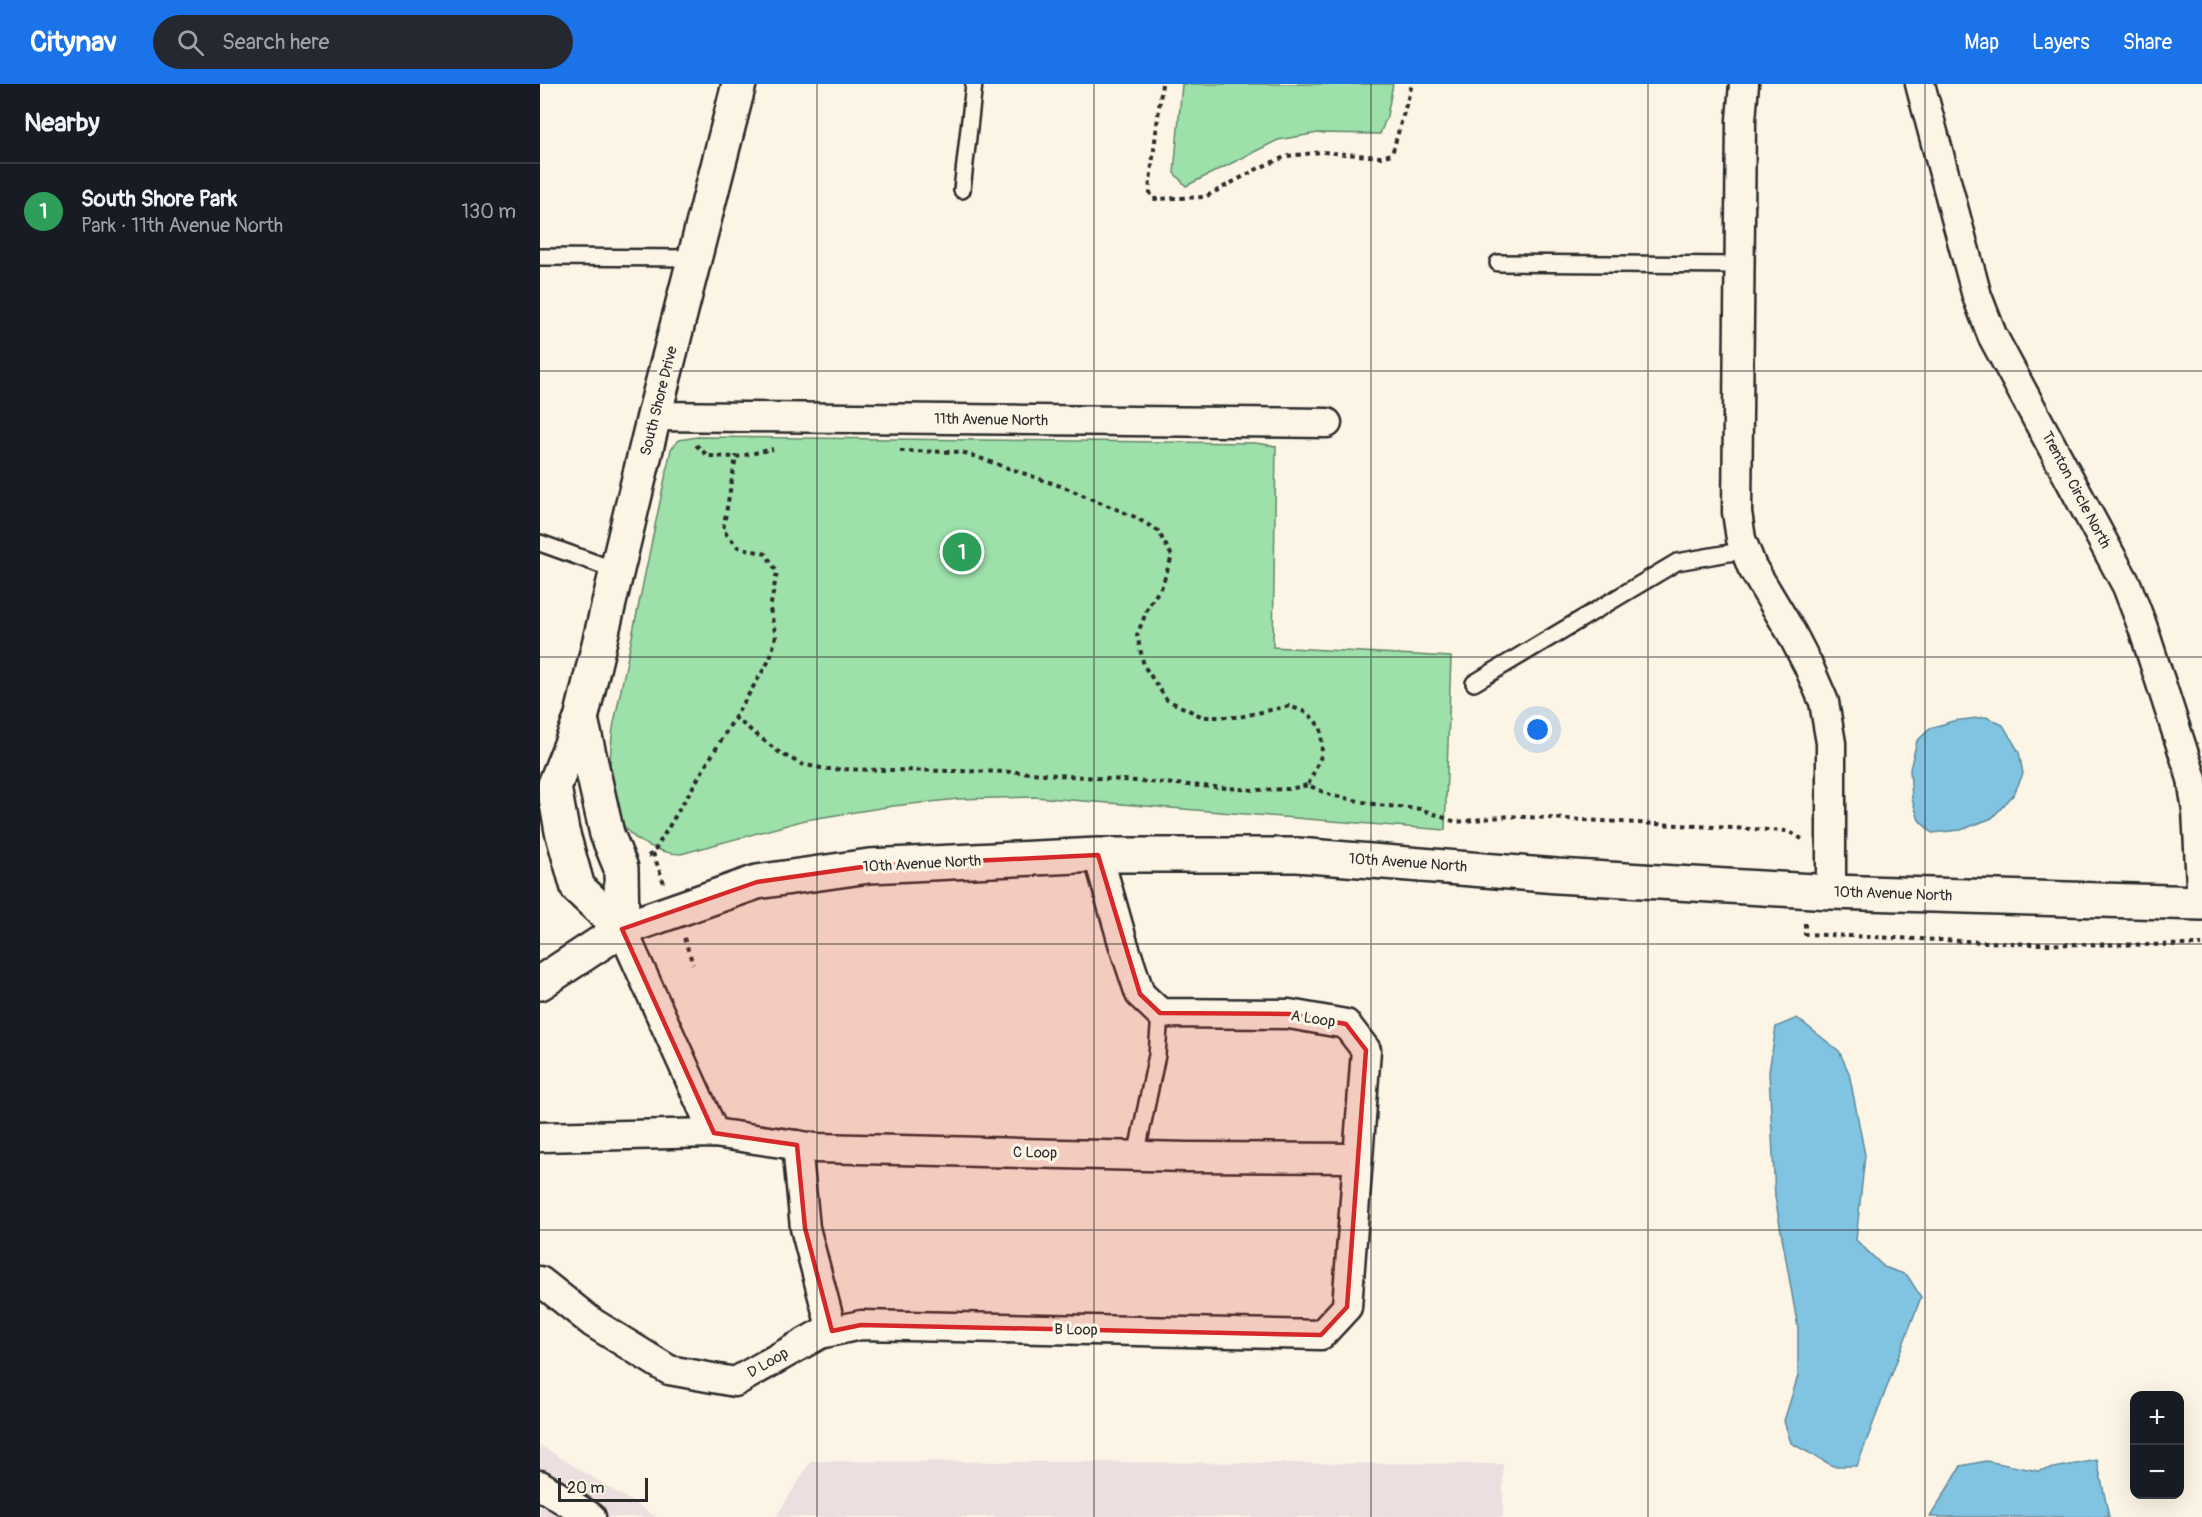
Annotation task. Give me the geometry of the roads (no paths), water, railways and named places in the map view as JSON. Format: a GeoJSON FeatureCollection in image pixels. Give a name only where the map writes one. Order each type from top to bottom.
{"type":"FeatureCollection","features":[{"type":"Feature","properties":{"kind":"street","name":"South Shore Drive"},"geometry":{"type":"LineString","coordinates":[[622,929],[578,888],[562,831],[554,787],[581,719],[654,417],[739,84]]}},
{"type":"Feature","properties":{"kind":"street"},"geometry":{"type":"LineString","coordinates":[[1744,84],[1741,120],[1737,512],[1741,539],[1752,567],[1804,657],[1824,702],[1831,743],[1832,892]]}},
{"type":"Feature","properties":{"kind":"street","name":"Trenton Circle North"},"geometry":{"type":"LineString","coordinates":[[1920,84],[1977,296],[1992,335],[2127,586],[2143,627],[2192,779],[2197,811],[2202,903]]}},
{"type":"Feature","properties":{"kind":"street","name":"11th Avenue North"},"geometry":{"type":"LineString","coordinates":[[654,417],[1328,423]]}},
{"type":"Feature","properties":{"kind":"street","name":"South Shore Drive"},"geometry":{"type":"LineString","coordinates":[[581,719],[607,834],[621,868],[622,929]]}},
{"type":"Feature","properties":{"kind":"street"},"geometry":{"type":"LineString","coordinates":[[1098,855],[1140,994],[1160,1013]]}},
{"type":"Feature","properties":{"kind":"street","name":"10th Avenue North"},"geometry":{"type":"LineString","coordinates":[[622,929],[757,882],[869,866],[1098,855],[1297,855],[1557,876],[1832,892],[2202,903]]}},
{"type":"Feature","properties":{"kind":"street"},"geometry":{"type":"LineString","coordinates":[[540,983],[622,929],[714,1133],[540,1137]]}},
{"type":"Feature","properties":{"kind":"street","name":"A Loop"},"geometry":{"type":"LineString","coordinates":[[1160,1013],[1289,1014],[1346,1024],[1366,1050],[1347,1307],[1321,1335]]}},
{"type":"Feature","properties":{"kind":"street","name":"C Loop"},"geometry":{"type":"LineString","coordinates":[[714,1133],[816,1148],[1136,1156],[1358,1158]]}},
{"type":"Feature","properties":{"kind":"street"},"geometry":{"type":"LineString","coordinates":[[797,1145],[805,1228],[832,1331]]}},
{"type":"Feature","properties":{"kind":"street","name":"D Loop"},"geometry":{"type":"LineString","coordinates":[[540,1281],[593,1323],[669,1370],[735,1382],[820,1334],[832,1331]]}},
{"type":"Feature","properties":{"kind":"street","name":"B Loop"},"geometry":{"type":"LineString","coordinates":[[832,1331],[861,1325],[1321,1335]]}},
{"type":"Feature","properties":{"kind":"street"},"geometry":{"type":"LineString","coordinates":[[540,1485],[591,1517]]}},
{"type":"Feature","properties":{"kind":"lane"},"geometry":{"type":"LineString","coordinates":[[962,190],[974,84]]}},
{"type":"Feature","properties":{"kind":"lane"},"geometry":{"type":"LineString","coordinates":[[540,257],[694,258]]}},
{"type":"Feature","properties":{"kind":"lane"},"geometry":{"type":"LineString","coordinates":[[1498,263],[1741,265]]}},
{"type":"Feature","properties":{"kind":"lane"},"geometry":{"type":"LineString","coordinates":[[540,543],[618,571]]}},
{"type":"Feature","properties":{"kind":"lane"},"geometry":{"type":"LineString","coordinates":[[1474,683],[1677,562],[1746,550]]}},
{"type":"Feature","properties":{"kind":"lane"},"geometry":{"type":"LineString","coordinates":[[1136,1156],[1157,1054],[1160,1013]]}},
{"type":"Feature","properties":{"kind":"water"},"geometry":{"type":"Polygon","coordinates":[[[1986,717],[2003,725],[2019,752],[2023,774],[2014,794],[1992,818],[1961,830],[1932,833],[1919,820],[1912,799],[1910,769],[1917,741],[1931,728],[1953,721],[1986,717]]]}},
{"type":"Feature","properties":{"kind":"water"},"geometry":{"type":"Polygon","coordinates":[[[1797,1018],[1839,1051],[1849,1073],[1865,1155],[1856,1240],[1884,1267],[1907,1275],[1921,1297],[1857,1466],[1833,1466],[1791,1443],[1784,1421],[1798,1376],[1798,1328],[1775,1197],[1769,1072],[1776,1027],[1797,1018]]]}},
{"type":"Feature","properties":{"kind":"water"},"geometry":{"type":"Polygon","coordinates":[[[2097,1460],[2109,1517],[1930,1517],[1961,1466],[1986,1461],[2038,1471],[2097,1460]]]}},
{"type":"Feature","properties":{"kind":"place","name":"South Shore Park"},"geometry":{"type":"Point","coordinates":[962,552]}}]}
